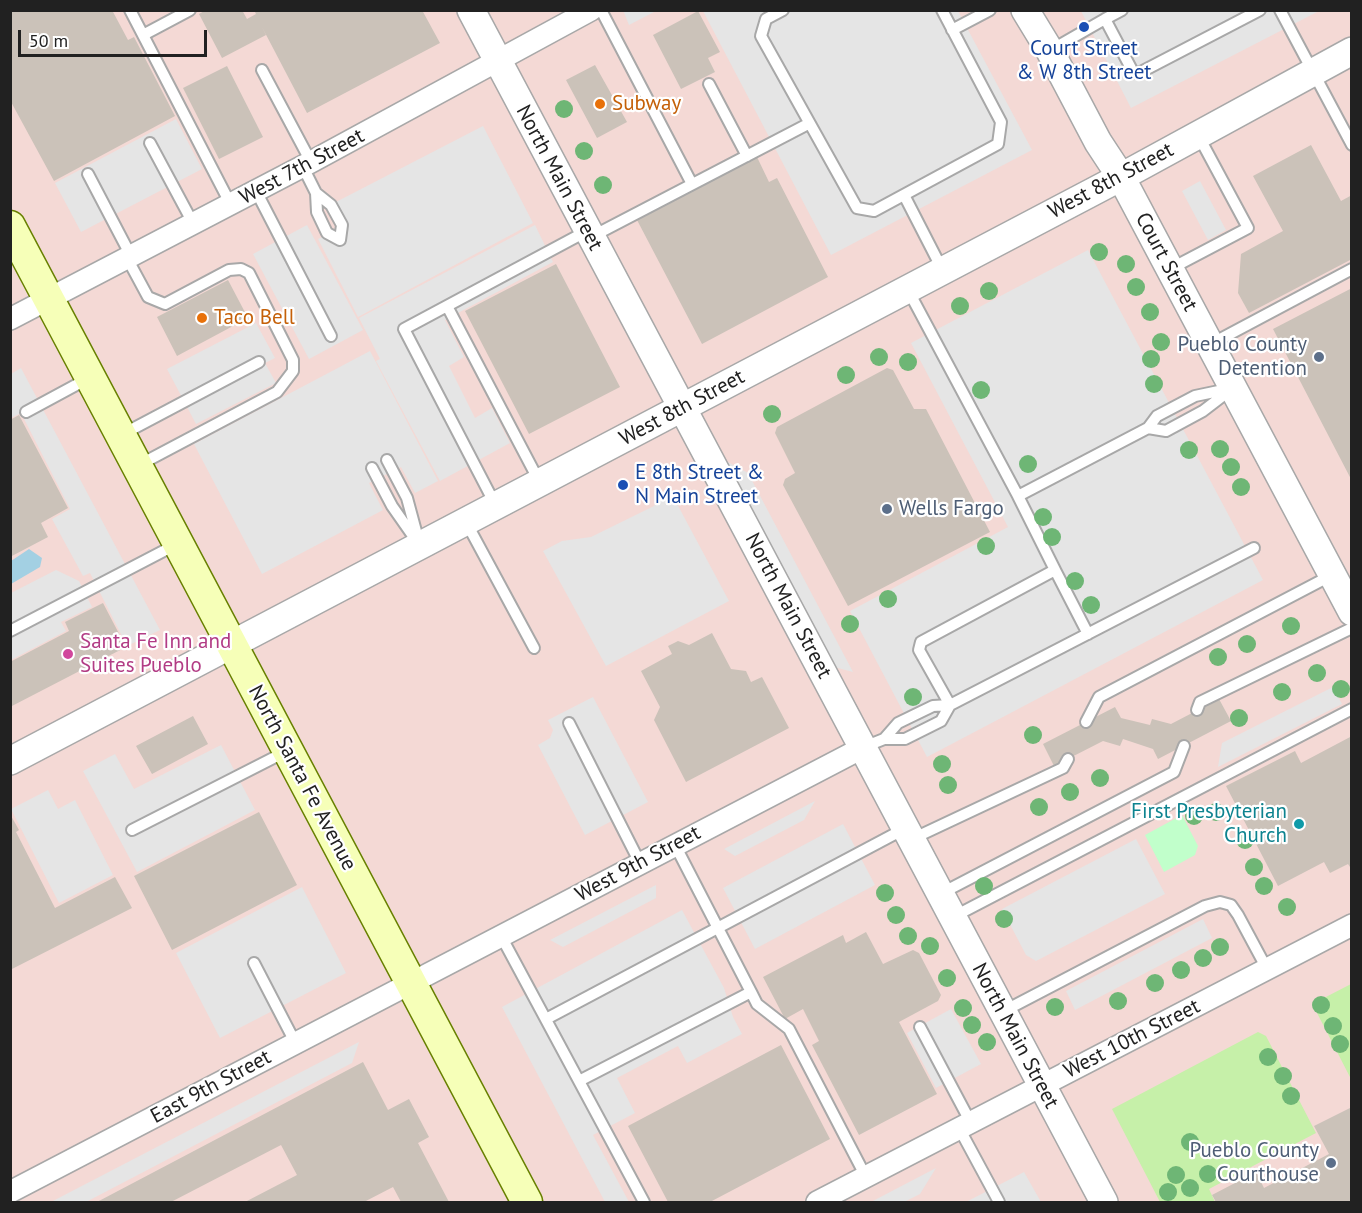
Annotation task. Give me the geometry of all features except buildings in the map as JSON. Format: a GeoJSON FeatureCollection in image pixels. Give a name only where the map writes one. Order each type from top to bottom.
{"type":"FeatureCollection","features":[{"type":"Feature","properties":{"kind":"main road","name":"North Santa Fe Avenue"},"geometry":{"type":"LineString","coordinates":[[10,226],[527,1203]]}},
{"type":"Feature","properties":{"kind":"street","name":"North Main Street"},"geometry":{"type":"LineString","coordinates":[[471,10],[682,407],[874,743],[909,833],[1001,1013],[1104,1203]]}},
{"type":"Feature","properties":{"kind":"street","name":"West 7th Street"},"geometry":{"type":"LineString","coordinates":[[10,319],[307,165],[591,10]]}},
{"type":"Feature","properties":{"kind":"street","name":"Court Street"},"geometry":{"type":"LineString","coordinates":[[1025,10],[1050,51],[1098,142],[1121,177],[1352,612]]}},
{"type":"Feature","properties":{"kind":"street","name":"West 8th Street"},"geometry":{"type":"LineString","coordinates":[[10,761],[942,269],[1121,177],[1352,51]]}},
{"type":"Feature","properties":{"kind":"street","name":"West 9th Street"},"geometry":{"type":"LineString","coordinates":[[412,982],[874,743]]}},
{"type":"Feature","properties":{"kind":"street","name":"West 10th Street"},"geometry":{"type":"LineString","coordinates":[[817,1203],[1352,925]]}},
{"type":"Feature","properties":{"kind":"street","name":"East 9th Street"},"geometry":{"type":"LineString","coordinates":[[10,1192],[412,982]]}},
{"type":"Feature","properties":{"kind":"lane"},"geometry":{"type":"LineString","coordinates":[[130,10],[231,205]]}},
{"type":"Feature","properties":{"kind":"lane"},"geometry":{"type":"LineString","coordinates":[[601,10],[692,184]]}},
{"type":"Feature","properties":{"kind":"lane"},"geometry":{"type":"LineString","coordinates":[[783,10],[766,19],[761,36],[808,124],[857,208],[874,211],[998,144],[1001,122],[942,10]]}},
{"type":"Feature","properties":{"kind":"lane"},"geometry":{"type":"LineString","coordinates":[[952,30],[990,10]]}},
{"type":"Feature","properties":{"kind":"lane"},"geometry":{"type":"LineString","coordinates":[[1050,51],[1122,10]]}},
{"type":"Feature","properties":{"kind":"lane"},"geometry":{"type":"LineString","coordinates":[[1105,19],[1133,72],[1139,73],[1260,10]]}},
{"type":"Feature","properties":{"kind":"lane"},"geometry":{"type":"LineString","coordinates":[[1280,10],[1352,145]]}},
{"type":"Feature","properties":{"kind":"lane"},"geometry":{"type":"LineString","coordinates":[[143,35],[184,12]]}},
{"type":"Feature","properties":{"kind":"lane"},"geometry":{"type":"LineString","coordinates":[[262,70],[307,165],[316,194]]}},
{"type":"Feature","properties":{"kind":"lane"},"geometry":{"type":"LineString","coordinates":[[709,84],[747,156]]}},
{"type":"Feature","properties":{"kind":"lane"},"geometry":{"type":"LineString","coordinates":[[496,506],[404,329],[808,124]]}},
{"type":"Feature","properties":{"kind":"lane"},"geometry":{"type":"LineString","coordinates":[[1170,269],[1248,228],[1198,134]]}},
{"type":"Feature","properties":{"kind":"lane"},"geometry":{"type":"LineString","coordinates":[[150,143],[194,225]]}},
{"type":"Feature","properties":{"kind":"lane"},"geometry":{"type":"LineString","coordinates":[[88,174],[148,297],[165,304],[228,270],[241,269],[249,273],[293,360],[293,371],[277,392],[136,466]]}},
{"type":"Feature","properties":{"kind":"lane"},"geometry":{"type":"LineString","coordinates":[[256,191],[331,336]]}},
{"type":"Feature","properties":{"kind":"lane"},"geometry":{"type":"LineString","coordinates":[[904,195],[942,269]]}},
{"type":"Feature","properties":{"kind":"lane"},"geometry":{"type":"LineString","coordinates":[[1210,344],[1352,269]]}},
{"type":"Feature","properties":{"kind":"lane"},"geometry":{"type":"LineString","coordinates":[[907,288],[1018,496],[1088,634]]}},
{"type":"Feature","properties":{"kind":"lane"},"geometry":{"type":"LineString","coordinates":[[447,306],[540,483]]}},
{"type":"Feature","properties":{"kind":"lane"},"geometry":{"type":"LineString","coordinates":[[120,436],[260,362]]}},
{"type":"Feature","properties":{"kind":"lane"},"geometry":{"type":"LineString","coordinates":[[26,412],[90,378]]}},
{"type":"Feature","properties":{"kind":"lane"},"geometry":{"type":"LineString","coordinates":[[1018,496],[1148,428],[1157,416],[1195,396],[1233,388]]}},
{"type":"Feature","properties":{"kind":"lane"},"geometry":{"type":"LineString","coordinates":[[1148,428],[1166,431],[1203,411],[1233,388]]}},
{"type":"Feature","properties":{"kind":"lane"},"geometry":{"type":"LineString","coordinates":[[387,460],[406,498],[420,546]]}},
{"type":"Feature","properties":{"kind":"lane"},"geometry":{"type":"LineString","coordinates":[[372,468],[392,506],[420,546]]}},
{"type":"Feature","properties":{"kind":"lane"},"geometry":{"type":"LineString","coordinates":[[466,522],[534,648]]}},
{"type":"Feature","properties":{"kind":"lane"},"geometry":{"type":"LineString","coordinates":[[10,631],[177,544]]}},
{"type":"Feature","properties":{"kind":"lane"},"geometry":{"type":"LineString","coordinates":[[874,743],[898,723],[933,706],[950,705],[1254,548]]}},
{"type":"Feature","properties":{"kind":"lane"},"geometry":{"type":"LineString","coordinates":[[950,705],[919,650],[921,642],[1055,570]]}},
{"type":"Feature","properties":{"kind":"lane"},"geometry":{"type":"LineString","coordinates":[[1086,722],[1099,697],[1332,575]]}},
{"type":"Feature","properties":{"kind":"lane"},"geometry":{"type":"LineString","coordinates":[[1197,710],[1200,702],[1352,628]]}},
{"type":"Feature","properties":{"kind":"lane"},"geometry":{"type":"LineString","coordinates":[[874,743],[905,739],[941,721],[950,705]]}},
{"type":"Feature","properties":{"kind":"lane"},"geometry":{"type":"LineString","coordinates":[[952,918],[1352,708]]}},
{"type":"Feature","properties":{"kind":"lane"},"geometry":{"type":"LineString","coordinates":[[569,723],[640,863]]}},
{"type":"Feature","properties":{"kind":"lane"},"geometry":{"type":"LineString","coordinates":[[940,894],[1174,772],[1184,746]]}},
{"type":"Feature","properties":{"kind":"lane"},"geometry":{"type":"LineString","coordinates":[[132,830],[287,751]]}},
{"type":"Feature","properties":{"kind":"lane"},"geometry":{"type":"LineString","coordinates":[[546,1019],[717,928],[909,833],[1064,768],[1068,759]]}},
{"type":"Feature","properties":{"kind":"lane"},"geometry":{"type":"LineString","coordinates":[[675,845],[757,1004],[789,1029],[866,1177]]}},
{"type":"Feature","properties":{"kind":"lane"},"geometry":{"type":"LineString","coordinates":[[1001,1013],[1205,906],[1220,902],[1231,905],[1267,969]]}},
{"type":"Feature","properties":{"kind":"lane"},"geometry":{"type":"LineString","coordinates":[[501,936],[644,1203]]}},
{"type":"Feature","properties":{"kind":"lane"},"geometry":{"type":"LineString","coordinates":[[254,963],[296,1044]]}},
{"type":"Feature","properties":{"kind":"lane"},"geometry":{"type":"LineString","coordinates":[[579,1081],[751,992]]}},
{"type":"Feature","properties":{"kind":"lane"},"geometry":{"type":"LineString","coordinates":[[920,1027],[999,1203]]}},
{"type":"Feature","properties":{"kind":"shaded area"},"geometry":{"type":"Polygon","coordinates":[[[623,10],[656,10],[656,11],[629,25],[623,10]]]}},
{"type":"Feature","properties":{"kind":"shaded area"},"geometry":{"type":"Polygon","coordinates":[[[11,11],[1351,11],[1351,1202],[11,1202],[11,11]]]}},
{"type":"Feature","properties":{"kind":"shaded area"},"geometry":{"type":"Polygon","coordinates":[[[703,11],[958,11],[1032,150],[831,255],[703,11]]]}},
{"type":"Feature","properties":{"kind":"shaded area"},"geometry":{"type":"Polygon","coordinates":[[[1081,11],[1319,11],[1131,108],[1081,11]]]}},
{"type":"Feature","properties":{"kind":"shaded area"},"geometry":{"type":"Polygon","coordinates":[[[176,119],[202,169],[81,232],[55,183],[176,119]]]}},
{"type":"Feature","properties":{"kind":"shaded area"},"geometry":{"type":"Polygon","coordinates":[[[483,126],[533,223],[358,317],[318,239],[348,224],[336,202],[483,126]]]}},
{"type":"Feature","properties":{"kind":"shaded area"},"geometry":{"type":"Polygon","coordinates":[[[1200,181],[1226,230],[1208,240],[1182,191],[1200,181]]]}},
{"type":"Feature","properties":{"kind":"shaded area"},"geometry":{"type":"Polygon","coordinates":[[[307,225],[363,330],[309,359],[253,254],[307,225]]]}},
{"type":"Feature","properties":{"kind":"shaded area"},"geometry":{"type":"Polygon","coordinates":[[[535,225],[553,262],[445,320],[464,357],[449,366],[475,418],[492,408],[510,443],[440,481],[376,361],[380,359],[359,318],[535,225]]]}},
{"type":"Feature","properties":{"kind":"shaded area"},"geometry":{"type":"Polygon","coordinates":[[[1088,250],[1263,580],[927,757],[850,611],[1008,527],[911,343],[1088,250]]]}},
{"type":"Feature","properties":{"kind":"shaded area"},"geometry":{"type":"Polygon","coordinates":[[[256,323],[275,358],[265,363],[276,383],[196,424],[167,369],[256,323]]]}},
{"type":"Feature","properties":{"kind":"shaded area"},"geometry":{"type":"Polygon","coordinates":[[[370,351],[438,481],[415,493],[401,467],[369,483],[383,510],[262,574],[194,444],[370,351]]]}},
{"type":"Feature","properties":{"kind":"shaded area"},"geometry":{"type":"Polygon","coordinates":[[[21,368],[160,630],[127,646],[90,573],[83,576],[52,519],[70,509],[21,413],[11,418],[11,374],[21,368]]]}},
{"type":"Feature","properties":{"kind":"shaded area"},"geometry":{"type":"Polygon","coordinates":[[[726,461],[748,473],[853,672],[834,667],[726,461]]]}},
{"type":"Feature","properties":{"kind":"shaded area"},"geometry":{"type":"Polygon","coordinates":[[[668,487],[729,601],[606,666],[543,551],[562,541],[591,537],[654,506],[668,487]]]}},
{"type":"Feature","properties":{"kind":"shaded area"},"geometry":{"type":"Polygon","coordinates":[[[56,570],[79,581],[92,607],[61,622],[66,631],[11,660],[11,593],[56,570]]]}},
{"type":"Feature","properties":{"kind":"shaded area"},"geometry":{"type":"Polygon","coordinates":[[[1333,687],[1342,704],[1218,767],[1222,743],[1333,687]]]}},
{"type":"Feature","properties":{"kind":"shaded area"},"geometry":{"type":"Polygon","coordinates":[[[593,697],[648,802],[585,835],[538,745],[550,738],[553,730],[548,720],[593,697]]]}},
{"type":"Feature","properties":{"kind":"shaded area"},"geometry":{"type":"Polygon","coordinates":[[[221,745],[255,810],[137,872],[83,771],[115,754],[134,789],[221,745]]]}},
{"type":"Feature","properties":{"kind":"shaded area"},"geometry":{"type":"Polygon","coordinates":[[[48,790],[58,809],[75,800],[113,875],[59,903],[11,809],[48,790]]]}},
{"type":"Feature","properties":{"kind":"shaded area"},"geometry":{"type":"Polygon","coordinates":[[[815,801],[804,820],[735,856],[724,849],[815,801]]]}},
{"type":"Feature","properties":{"kind":"shaded area"},"geometry":{"type":"Polygon","coordinates":[[[843,824],[875,885],[755,949],[723,888],[843,824]]]}},
{"type":"Feature","properties":{"kind":"shaded area"},"geometry":{"type":"Polygon","coordinates":[[[1136,839],[1165,894],[1036,961],[1026,955],[1002,909],[1136,839]]]}},
{"type":"Feature","properties":{"kind":"shaded area"},"geometry":{"type":"Polygon","coordinates":[[[656,885],[656,898],[563,947],[550,940],[656,885]]]}},
{"type":"Feature","properties":{"kind":"shaded area"},"geometry":{"type":"Polygon","coordinates":[[[302,887],[346,973],[220,1038],[176,953],[302,887]]]}},
{"type":"Feature","properties":{"kind":"shaded area"},"geometry":{"type":"Polygon","coordinates":[[[682,910],[724,988],[733,1017],[742,1034],[687,1063],[678,1046],[617,1078],[635,1113],[593,1135],[629,1202],[605,1202],[502,1007],[682,910]]]}},
{"type":"Feature","properties":{"kind":"shaded area"},"geometry":{"type":"Polygon","coordinates":[[[1203,919],[1212,938],[1075,1010],[1066,991],[1203,919]]]}},
{"type":"Feature","properties":{"kind":"shaded area"},"geometry":{"type":"Polygon","coordinates":[[[951,1009],[981,1064],[936,1088],[907,1033],[951,1009]]]}},
{"type":"Feature","properties":{"kind":"shaded area"},"geometry":{"type":"Polygon","coordinates":[[[359,1042],[352,1063],[86,1202],[51,1202],[359,1042]]]}},
{"type":"Feature","properties":{"kind":"shaded area"},"geometry":{"type":"Polygon","coordinates":[[[936,1168],[920,1194],[904,1202],[871,1202],[936,1168]]]}},
{"type":"Feature","properties":{"kind":"shaded area"},"geometry":{"type":"Polygon","coordinates":[[[1024,1172],[1041,1202],[966,1202],[1024,1172]]]}},
{"type":"Feature","properties":{"kind":"green space"},"geometry":{"type":"Polygon","coordinates":[[[1182,815],[1198,846],[1195,855],[1164,872],[1145,835],[1182,815]]]}},
{"type":"Feature","properties":{"kind":"green space"},"geometry":{"type":"Polygon","coordinates":[[[1351,984],[1351,1079],[1317,1013],[1316,1006],[1320,1000],[1351,984]]]}},
{"type":"Feature","properties":{"kind":"green space"},"geometry":{"type":"Polygon","coordinates":[[[1258,1032],[1266,1036],[1316,1133],[1209,1189],[1215,1202],[1160,1202],[1112,1109],[1258,1032]]]}},
{"type":"Feature","properties":{"kind":"water"},"geometry":{"type":"Polygon","coordinates":[[[29,549],[42,558],[40,567],[11,584],[11,561],[29,549]]]}},
{"type":"Feature","properties":{"kind":"place","name":"Court Street & W 8th Street"},"geometry":{"type":"Point","coordinates":[1084,27]}},
{"type":"Feature","properties":{"kind":"place","name":"Subway"},"geometry":{"type":"Point","coordinates":[600,104]}},
{"type":"Feature","properties":{"kind":"place","name":"Taco Bell"},"geometry":{"type":"Point","coordinates":[202,318]}},
{"type":"Feature","properties":{"kind":"place","name":"Pueblo County Detention"},"geometry":{"type":"Point","coordinates":[1319,357]}},
{"type":"Feature","properties":{"kind":"place","name":"E 8th Street & N Main Street"},"geometry":{"type":"Point","coordinates":[623,485]}},
{"type":"Feature","properties":{"kind":"place","name":"Wells Fargo"},"geometry":{"type":"Point","coordinates":[887,509]}},
{"type":"Feature","properties":{"kind":"place","name":"Santa Fe Inn and Suites Pueblo"},"geometry":{"type":"Point","coordinates":[68,654]}},
{"type":"Feature","properties":{"kind":"place","name":"First Presbyterian Church"},"geometry":{"type":"Point","coordinates":[1299,824]}},
{"type":"Feature","properties":{"kind":"place","name":"Pueblo County Courthouse"},"geometry":{"type":"Point","coordinates":[1331,1163]}}]}
